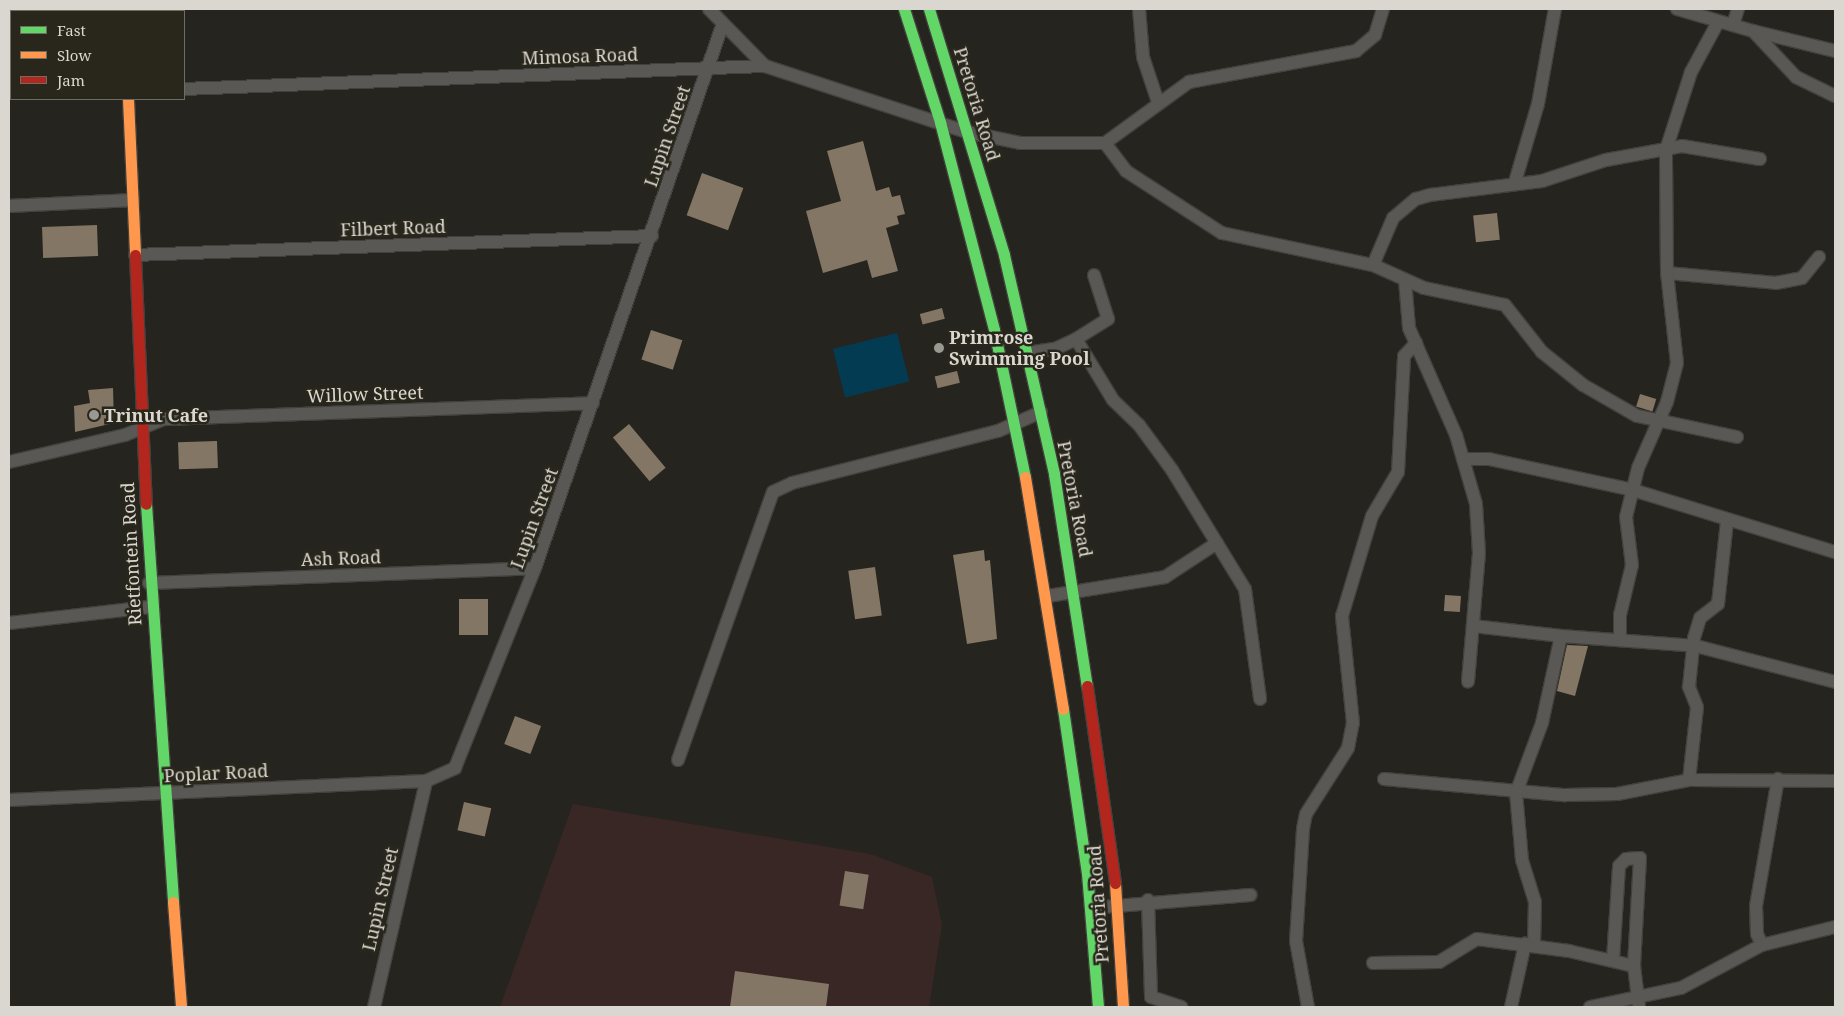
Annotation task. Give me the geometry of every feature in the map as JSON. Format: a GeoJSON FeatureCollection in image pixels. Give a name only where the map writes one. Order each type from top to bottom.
{"type":"FeatureCollection","features":[{"type":"Feature","properties":{"kind":"main road","name":"Pretoria Road"},"geometry":{"type":"LineString","coordinates":[[904,9],[940,122],[1015,424],[1048,596],[1091,908],[1098,1007]]}},
{"type":"Feature","properties":{"kind":"main road","name":"Pretoria Road"},"geometry":{"type":"LineString","coordinates":[[930,9],[967,132],[1027,352],[1041,412],[1075,592],[1111,837],[1123,1007]]}},
{"type":"Feature","properties":{"kind":"main road","name":"Rietfontein Road"},"geometry":{"type":"LineString","coordinates":[[128,100],[150,607],[167,793],[181,1007]]}},
{"type":"Feature","properties":{"kind":"street"},"geometry":{"type":"LineString","coordinates":[[709,9],[722,26],[765,66]]}},
{"type":"Feature","properties":{"kind":"street"},"geometry":{"type":"LineString","coordinates":[[1140,9],[1143,57],[1158,102]]}},
{"type":"Feature","properties":{"kind":"street"},"geometry":{"type":"LineString","coordinates":[[1383,9],[1375,35],[1356,51],[1279,69],[1189,82],[1158,102],[1105,143],[1126,171],[1222,233],[1373,265],[1405,280],[1499,302],[1542,352],[1573,378],[1637,416],[1658,422],[1737,437]]}},
{"type":"Feature","properties":{"kind":"street"},"geometry":{"type":"LineString","coordinates":[[1515,182],[1538,104],[1554,9]]}},
{"type":"Feature","properties":{"kind":"street"},"geometry":{"type":"LineString","coordinates":[[1677,9],[1718,22],[1733,24],[1753,31],[1835,51]]}},
{"type":"Feature","properties":{"kind":"street"},"geometry":{"type":"LineString","coordinates":[[1733,24],[1738,9]]}},
{"type":"Feature","properties":{"kind":"street"},"geometry":{"type":"LineString","coordinates":[[1620,637],[1620,615],[1632,564],[1626,517],[1633,490],[1677,363],[1667,273],[1666,150],[1692,72],[1718,22]]}},
{"type":"Feature","properties":{"kind":"street","name":"Lupin Street"},"geometry":{"type":"LineString","coordinates":[[374,1007],[426,781],[442,776],[460,762],[535,568],[652,236],[722,26]]}},
{"type":"Feature","properties":{"kind":"street"},"geometry":{"type":"LineString","coordinates":[[1753,31],[1796,77],[1835,96]]}},
{"type":"Feature","properties":{"kind":"street","name":"Mimosa Road"},"geometry":{"type":"LineString","coordinates":[[185,89],[765,66],[967,132],[1020,143],[1105,143]]}},
{"type":"Feature","properties":{"kind":"street"},"geometry":{"type":"LineString","coordinates":[[1373,265],[1386,228],[1416,199],[1515,182],[1542,181],[1606,160],[1682,146],[1760,159]]}},
{"type":"Feature","properties":{"kind":"street"},"geometry":{"type":"LineString","coordinates":[[9,206],[133,200]]}},
{"type":"Feature","properties":{"kind":"street","name":"Filbert Road"},"geometry":{"type":"LineString","coordinates":[[135,255],[652,236]]}},
{"type":"Feature","properties":{"kind":"street"},"geometry":{"type":"LineString","coordinates":[[1667,273],[1776,283],[1802,278],[1819,257]]}},
{"type":"Feature","properties":{"kind":"street"},"geometry":{"type":"LineString","coordinates":[[1027,352],[1057,348],[1076,339],[1108,319],[1094,275]]}},
{"type":"Feature","properties":{"kind":"street"},"geometry":{"type":"LineString","coordinates":[[1405,280],[1405,311],[1416,343],[1464,459],[1476,504],[1473,626],[1468,682]]}},
{"type":"Feature","properties":{"kind":"street"},"geometry":{"type":"LineString","coordinates":[[1076,339],[1113,400],[1139,425],[1172,470],[1245,589],[1260,699]]}},
{"type":"Feature","properties":{"kind":"street"},"geometry":{"type":"LineString","coordinates":[[1308,1007],[1296,941],[1303,829],[1306,814],[1348,748],[1353,723],[1342,616],[1372,516],[1398,472],[1404,356],[1416,343]]}},
{"type":"Feature","properties":{"kind":"street","name":"Willow Street"},"geometry":{"type":"LineString","coordinates":[[9,462],[142,428],[164,419],[593,403]]}},
{"type":"Feature","properties":{"kind":"street"},"geometry":{"type":"LineString","coordinates":[[678,760],[773,492],[792,483],[1015,424],[1041,412]]}},
{"type":"Feature","properties":{"kind":"street"},"geometry":{"type":"LineString","coordinates":[[1464,459],[1489,458],[1633,490],[1727,521],[1835,552]]}},
{"type":"Feature","properties":{"kind":"street"},"geometry":{"type":"LineString","coordinates":[[1690,780],[1697,707],[1689,675],[1700,618],[1718,604],[1727,521]]}},
{"type":"Feature","properties":{"kind":"street"},"geometry":{"type":"LineString","coordinates":[[1048,596],[1165,577],[1217,543]]}},
{"type":"Feature","properties":{"kind":"street","name":"Ash Road"},"geometry":{"type":"LineString","coordinates":[[149,582],[535,568]]}},
{"type":"Feature","properties":{"kind":"street"},"geometry":{"type":"LineString","coordinates":[[9,623],[150,607]]}},
{"type":"Feature","properties":{"kind":"street"},"geometry":{"type":"LineString","coordinates":[[1473,626],[1561,636],[1620,637],[1696,646],[1835,682]]}},
{"type":"Feature","properties":{"kind":"street"},"geometry":{"type":"LineString","coordinates":[[1511,1007],[1530,945],[1535,902],[1522,860],[1516,793],[1542,723],[1561,636]]}},
{"type":"Feature","properties":{"kind":"street"},"geometry":{"type":"LineString","coordinates":[[1384,779],[1516,793],[1605,795],[1690,780],[1778,779],[1835,782]]}},
{"type":"Feature","properties":{"kind":"street"},"geometry":{"type":"LineString","coordinates":[[1762,946],[1757,934],[1756,906],[1778,779]]}},
{"type":"Feature","properties":{"kind":"street","name":"Poplar Road"},"geometry":{"type":"LineString","coordinates":[[9,800],[426,781]]}},
{"type":"Feature","properties":{"kind":"street"},"geometry":{"type":"LineString","coordinates":[[1613,960],[1619,866],[1626,859],[1640,858],[1634,966],[1638,1002]]}},
{"type":"Feature","properties":{"kind":"street"},"geometry":{"type":"LineString","coordinates":[[1091,908],[1148,900],[1218,901],[1250,895]]}},
{"type":"Feature","properties":{"kind":"street"},"geometry":{"type":"LineString","coordinates":[[1148,900],[1151,1002],[1181,1007]]}},
{"type":"Feature","properties":{"kind":"street"},"geometry":{"type":"LineString","coordinates":[[1590,1007],[1638,1002],[1681,988],[1762,946],[1835,927]]}},
{"type":"Feature","properties":{"kind":"street"},"geometry":{"type":"LineString","coordinates":[[1373,963],[1440,962],[1477,939],[1530,945],[1613,960],[1634,966]]}},
{"type":"Feature","properties":{"kind":"shaded area"},"geometry":{"type":"Polygon","coordinates":[[[573,804],[870,854],[932,877],[942,925],[929,1007],[500,1007],[573,804]]]}},
{"type":"Feature","properties":{"kind":"water"},"geometry":{"type":"Polygon","coordinates":[[[897,333],[909,382],[845,397],[833,349],[897,333]]]}},
{"type":"Feature","properties":{"kind":"building"},"geometry":{"type":"Polygon","coordinates":[[[863,141],[876,191],[889,187],[892,197],[900,195],[905,214],[897,216],[899,224],[886,228],[898,271],[872,278],[867,260],[823,273],[806,211],[841,201],[827,151],[863,141]]]}},
{"type":"Feature","properties":{"kind":"building"},"geometry":{"type":"Polygon","coordinates":[[[702,173],[743,188],[728,230],[687,215],[702,173]]]}},
{"type":"Feature","properties":{"kind":"building"},"geometry":{"type":"Polygon","coordinates":[[[1497,213],[1500,240],[1476,242],[1473,216],[1497,213]]]}},
{"type":"Feature","properties":{"kind":"building"},"geometry":{"type":"Polygon","coordinates":[[[97,225],[98,256],[43,258],[42,227],[97,225]]]}},
{"type":"Feature","properties":{"kind":"building"},"geometry":{"type":"Polygon","coordinates":[[[942,308],[945,319],[923,325],[920,314],[942,308]]]}},
{"type":"Feature","properties":{"kind":"building"},"geometry":{"type":"Polygon","coordinates":[[[651,330],[682,340],[673,370],[641,359],[651,330]]]}},
{"type":"Feature","properties":{"kind":"building"},"geometry":{"type":"Polygon","coordinates":[[[957,371],[960,383],[938,388],[935,377],[957,371]]]}},
{"type":"Feature","properties":{"kind":"building","name":"Trinut Cafe"},"geometry":{"type":"Polygon","coordinates":[[[113,388],[114,423],[75,432],[74,406],[90,403],[88,390],[113,388]]]}},
{"type":"Feature","properties":{"kind":"building"},"geometry":{"type":"Polygon","coordinates":[[[1640,394],[1656,399],[1652,411],[1636,406],[1640,394]]]}},
{"type":"Feature","properties":{"kind":"building"},"geometry":{"type":"Polygon","coordinates":[[[629,424],[666,468],[650,481],[613,437],[629,424]]]}},
{"type":"Feature","properties":{"kind":"building"},"geometry":{"type":"Polygon","coordinates":[[[217,441],[218,468],[179,469],[178,442],[217,441]]]}},
{"type":"Feature","properties":{"kind":"building"},"geometry":{"type":"Polygon","coordinates":[[[984,550],[985,561],[990,560],[997,639],[967,644],[953,555],[984,550]]]}},
{"type":"Feature","properties":{"kind":"building"},"geometry":{"type":"Polygon","coordinates":[[[875,567],[882,616],[855,619],[848,571],[875,567]]]}},
{"type":"Feature","properties":{"kind":"building"},"geometry":{"type":"Polygon","coordinates":[[[1445,595],[1461,596],[1460,612],[1444,611],[1445,595]]]}},
{"type":"Feature","properties":{"kind":"building"},"geometry":{"type":"Polygon","coordinates":[[[459,599],[488,599],[488,635],[459,635],[459,599]]]}},
{"type":"Feature","properties":{"kind":"building"},"geometry":{"type":"Polygon","coordinates":[[[1567,645],[1588,646],[1575,696],[1557,691],[1567,645]]]}},
{"type":"Feature","properties":{"kind":"building"},"geometry":{"type":"Polygon","coordinates":[[[515,716],[541,726],[530,754],[504,744],[515,716]]]}},
{"type":"Feature","properties":{"kind":"building"},"geometry":{"type":"Polygon","coordinates":[[[464,802],[491,808],[485,837],[457,830],[464,802]]]}},
{"type":"Feature","properties":{"kind":"building"},"geometry":{"type":"Polygon","coordinates":[[[845,871],[869,875],[863,909],[840,906],[845,871]]]}},
{"type":"Feature","properties":{"kind":"building"},"geometry":{"type":"Polygon","coordinates":[[[735,971],[829,984],[826,1007],[730,1007],[735,971]]]}},
{"type":"Feature","properties":{"kind":"traffic: fast"},"geometry":{"type":"LineString","coordinates":[[904,9],[940,122],[994,330],[1025,477]]}},
{"type":"Feature","properties":{"kind":"traffic: fast"},"geometry":{"type":"LineString","coordinates":[[929,9],[1004,255],[1054,474],[1087,686]]}},
{"type":"Feature","properties":{"kind":"traffic: fast"},"geometry":{"type":"LineString","coordinates":[[146,504],[173,902]]}},
{"type":"Feature","properties":{"kind":"traffic: fast"},"geometry":{"type":"LineString","coordinates":[[1063,709],[1087,873],[1098,1007]]}},
{"type":"Feature","properties":{"kind":"traffic: slow"},"geometry":{"type":"LineString","coordinates":[[128,100],[135,255]]}},
{"type":"Feature","properties":{"kind":"traffic: slow"},"geometry":{"type":"LineString","coordinates":[[1025,477],[1063,709]]}},
{"type":"Feature","properties":{"kind":"traffic: slow"},"geometry":{"type":"LineString","coordinates":[[1115,883],[1123,1007]]}},
{"type":"Feature","properties":{"kind":"traffic: slow"},"geometry":{"type":"LineString","coordinates":[[173,902],[181,1007]]}},
{"type":"Feature","properties":{"kind":"traffic: jam"},"geometry":{"type":"LineString","coordinates":[[135,255],[146,504]]}},
{"type":"Feature","properties":{"kind":"traffic: jam"},"geometry":{"type":"LineString","coordinates":[[1087,686],[1115,883]]}},
{"type":"Feature","properties":{"kind":"place","name":"Primrose Swimming Pool"},"geometry":{"type":"Point","coordinates":[939,348]}},
{"type":"Feature","properties":{"kind":"place","name":"Trinut Cafe"},"geometry":{"type":"Point","coordinates":[94,415]}}]}
